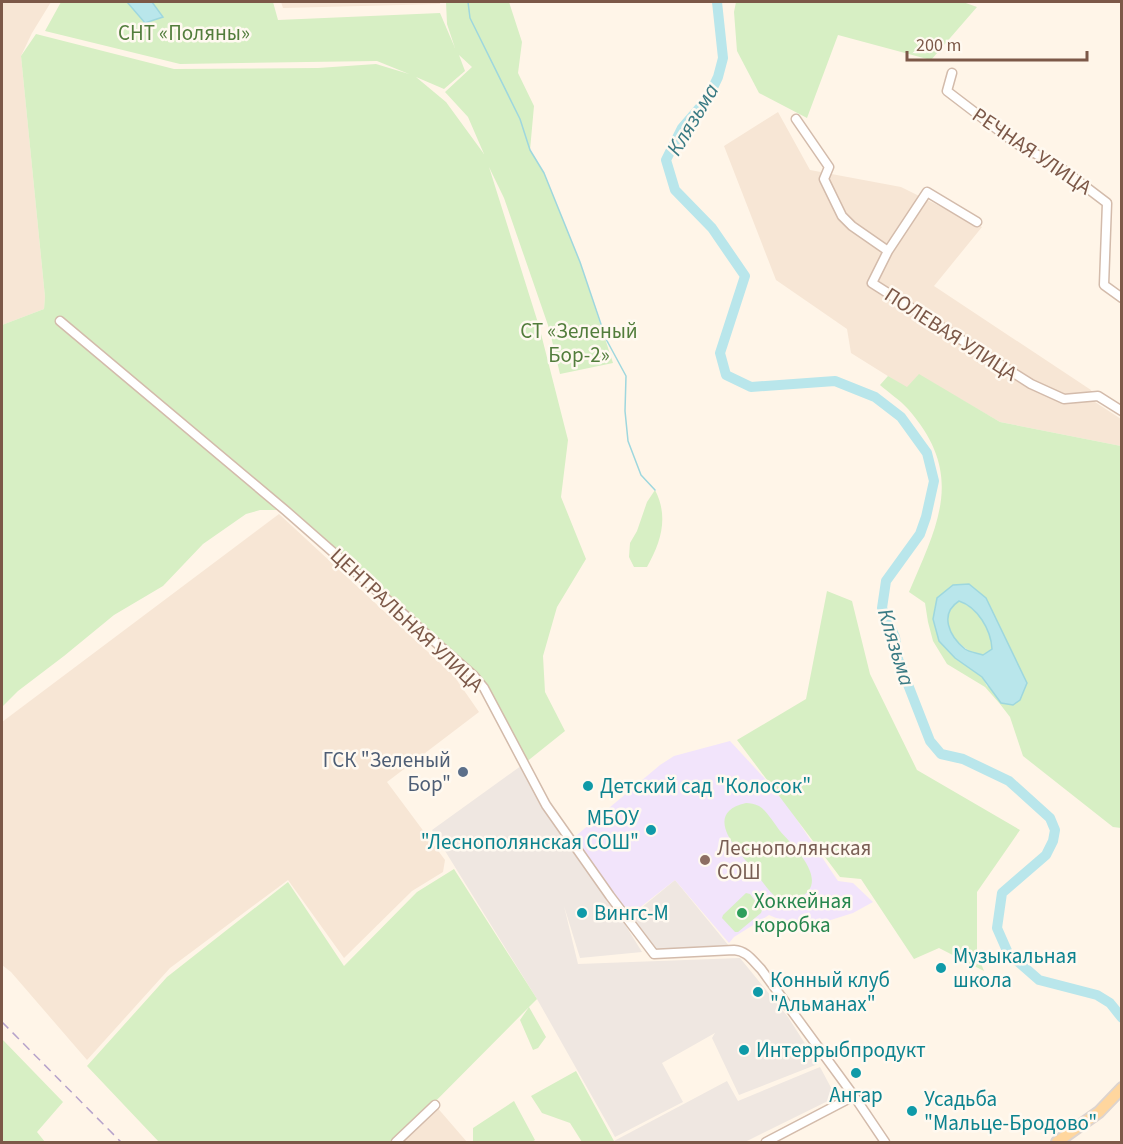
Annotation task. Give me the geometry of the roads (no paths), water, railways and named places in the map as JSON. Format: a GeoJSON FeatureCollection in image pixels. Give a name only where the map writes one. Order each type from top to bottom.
{"type":"FeatureCollection","features":[{"type":"Feature","properties":{"kind":"main road"},"geometry":{"type":"LineString","coordinates":[[1057,1143],[1099,1112],[1122,1088]]}},
{"type":"Feature","properties":{"kind":"street","name":"РЕЧНАЯ УЛИЦА"},"geometry":{"type":"LineString","coordinates":[[952,73],[947,92],[1016,143],[1057,165],[1107,203],[1104,285],[1122,298]]}},
{"type":"Feature","properties":{"kind":"street"},"geometry":{"type":"LineString","coordinates":[[796,119],[829,167],[824,179],[843,216],[852,226],[888,250],[927,192],[977,222]]}},
{"type":"Feature","properties":{"kind":"street","name":"ПОЛЕВАЯ УЛИЦА"},"geometry":{"type":"LineString","coordinates":[[888,250],[872,283],[1031,384],[1064,399],[1098,396],[1122,411]]}},
{"type":"Feature","properties":{"kind":"street","name":"ЦЕНТРАЛЬНАЯ УЛИЦА"},"geometry":{"type":"LineString","coordinates":[[60,321],[285,510],[474,676],[484,688],[546,805],[654,954],[734,950],[748,955],[761,969],[854,1096],[885,1143]]}},
{"type":"Feature","properties":{"kind":"street"},"geometry":{"type":"LineString","coordinates":[[766,1143],[854,1096]]}},
{"type":"Feature","properties":{"kind":"street"},"geometry":{"type":"LineString","coordinates":[[396,1143],[435,1105]]}},
{"type":"Feature","properties":{"kind":"water"},"geometry":{"type":"Polygon","coordinates":[[[127,2],[152,2],[163,17],[145,23],[127,2]]]}},
{"type":"Feature","properties":{"kind":"water"},"geometry":{"type":"Polygon","coordinates":[[[969,584],[986,598],[1027,683],[1020,700],[1013,705],[1001,703],[982,677],[955,658],[939,641],[933,619],[937,598],[953,585],[969,584]],[[959,601],[953,606],[949,612],[948,625],[959,644],[971,652],[983,655],[992,649],[989,634],[982,620],[966,604],[959,601]]]}},
{"type":"Feature","properties":{"kind":"waterway"},"geometry":{"type":"LineString","coordinates":[[468,2],[470,18],[520,119],[530,150],[544,173],[580,262],[606,339],[626,376],[625,411],[628,441],[641,475],[655,490]]}},
{"type":"Feature","properties":{"kind":"waterway","name":"Клязьма"},"geometry":{"type":"LineString","coordinates":[[717,2],[723,58],[718,77],[708,98],[682,128],[666,160],[675,190],[712,228],[745,276],[720,353],[726,375],[751,387],[835,381],[875,397],[901,417],[927,453],[934,481],[926,517],[920,534],[886,581],[882,608],[895,637],[898,659],[930,741],[941,754],[963,759],[1009,781],[1050,818],[1055,830],[1053,841],[1046,855],[1002,893],[997,928],[1008,953],[1039,980],[1097,995],[1110,1003],[1122,1018]]}},
{"type":"Feature","properties":{"kind":"railway"},"geometry":{"type":"LineString","coordinates":[[2,1022],[121,1142]]}},
{"type":"Feature","properties":{"kind":"place","name":"ГСК \"Зеленый Бор\""},"geometry":{"type":"Point","coordinates":[463,772]}},
{"type":"Feature","properties":{"kind":"place","name":"Детский сад \"Колосок\""},"geometry":{"type":"Point","coordinates":[588,786]}},
{"type":"Feature","properties":{"kind":"place","name":"МБОУ \"Леснополянская СОШ\""},"geometry":{"type":"Point","coordinates":[651,830]}},
{"type":"Feature","properties":{"kind":"place","name":"Леснополянская СОШ"},"geometry":{"type":"Point","coordinates":[705,860]}},
{"type":"Feature","properties":{"kind":"place","name":"Вингс-М"},"geometry":{"type":"Point","coordinates":[582,913]}},
{"type":"Feature","properties":{"kind":"place","name":"Хоккейная коробка"},"geometry":{"type":"Point","coordinates":[742,913]}},
{"type":"Feature","properties":{"kind":"place","name":"Музыкальная школа"},"geometry":{"type":"Point","coordinates":[941,968]}},
{"type":"Feature","properties":{"kind":"place","name":"Конный клуб \"Альманах\""},"geometry":{"type":"Point","coordinates":[758,992]}},
{"type":"Feature","properties":{"kind":"place","name":"Интеррыбпродукт"},"geometry":{"type":"Point","coordinates":[744,1050]}},
{"type":"Feature","properties":{"kind":"place","name":"Ангар"},"geometry":{"type":"Point","coordinates":[856,1073]}},
{"type":"Feature","properties":{"kind":"place","name":"Усадьба \"Мальце-Бродово\""},"geometry":{"type":"Point","coordinates":[912,1111]}},
{"type":"Feature","properties":{"kind":"park label","name":"СНТ «Поляны»"},"geometry":{"type":"Point","coordinates":[184,33]}},
{"type":"Feature","properties":{"kind":"park label","name":"СТ «Зеленый Бор-2»"},"geometry":{"type":"Point","coordinates":[579,343]}}]}
